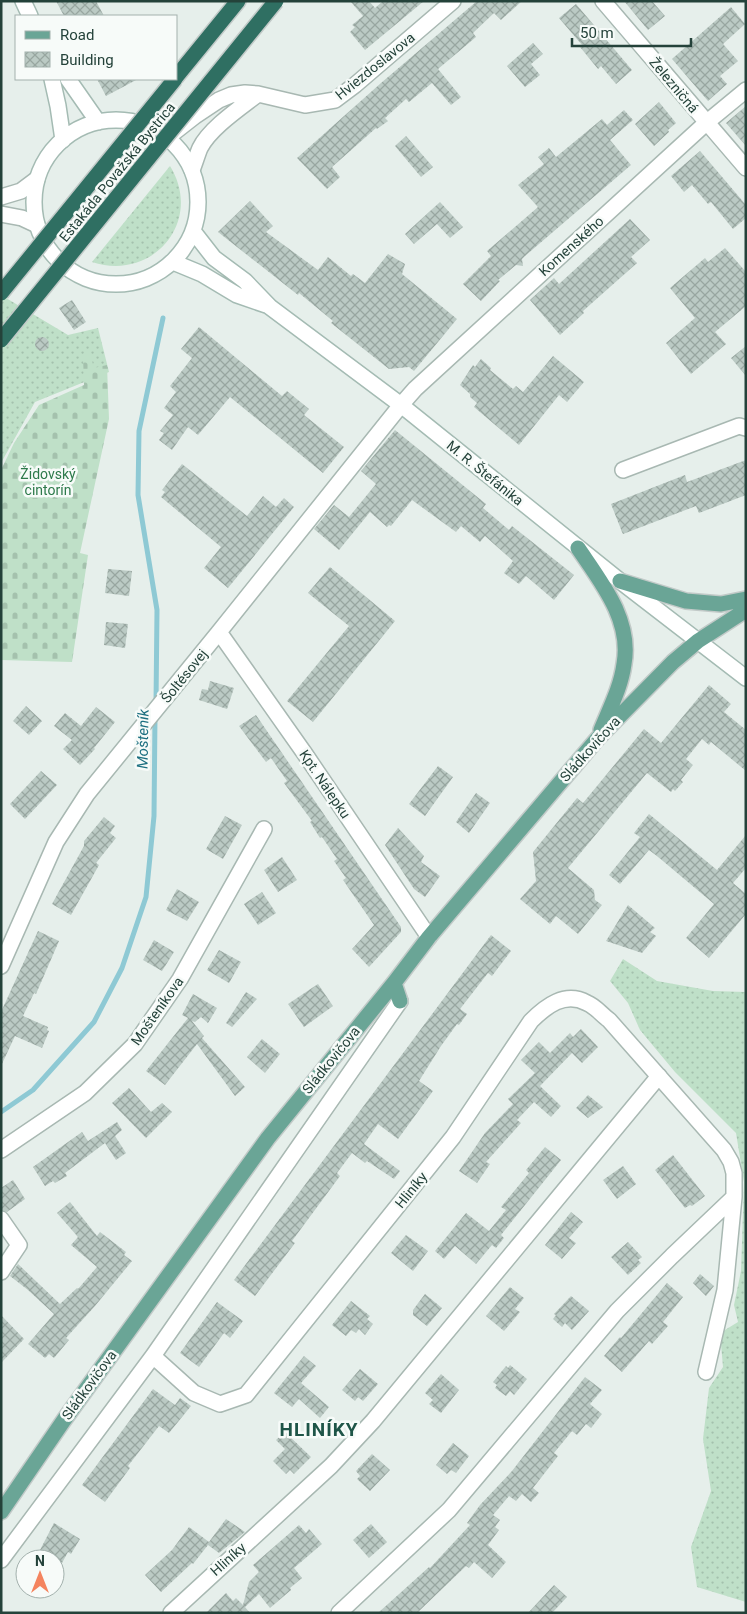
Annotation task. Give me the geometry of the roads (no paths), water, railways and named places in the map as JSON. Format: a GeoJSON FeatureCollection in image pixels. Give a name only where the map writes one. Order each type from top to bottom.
{"type":"FeatureCollection","features":[{"type":"Feature","properties":{"kind":"highway","name":"Estakáda Považská Bystrica"},"geometry":{"type":"LineString","coordinates":[[178,76],[238,1]]}},
{"type":"Feature","properties":{"kind":"highway","name":"Estakáda Považská Bystrica"},"geometry":{"type":"LineString","coordinates":[[1,340],[276,1]]}},
{"type":"Feature","properties":{"kind":"highway","name":"Estakáda Považská Bystrica"},"geometry":{"type":"LineString","coordinates":[[1,293],[174,80]]}},
{"type":"Feature","properties":{"kind":"main road"},"geometry":{"type":"LineString","coordinates":[[578,548],[615,607],[624,633],[626,646],[625,662],[618,691],[598,738]]}},
{"type":"Feature","properties":{"kind":"main road"},"geometry":{"type":"LineString","coordinates":[[620,581],[686,601],[721,604],[746,599]]}},
{"type":"Feature","properties":{"kind":"main road","name":"Sládkovičova"},"geometry":{"type":"LineString","coordinates":[[1,1512],[64,1420],[268,1138],[429,937],[598,738],[673,662],[698,641],[746,610]]}},
{"type":"Feature","properties":{"kind":"main road"},"geometry":{"type":"LineString","coordinates":[[394,983],[400,1001]]}},
{"type":"Feature","properties":{"kind":"street"},"geometry":{"type":"LineString","coordinates":[[23,1],[30,15]]}},
{"type":"Feature","properties":{"kind":"street","name":"Hviezdoslavova"},"geometry":{"type":"LineString","coordinates":[[168,138],[194,116],[219,100],[232,95],[258,94],[305,106],[335,100],[452,1]]}},
{"type":"Feature","properties":{"kind":"street","name":"Železničná"},"geometry":{"type":"LineString","coordinates":[[603,1],[746,168]]}},
{"type":"Feature","properties":{"kind":"street"},"geometry":{"type":"LineString","coordinates":[[52,80],[63,140]]}},
{"type":"Feature","properties":{"kind":"street"},"geometry":{"type":"LineString","coordinates":[[69,80],[98,122]]}},
{"type":"Feature","properties":{"kind":"street","name":"Komenského"},"geometry":{"type":"LineString","coordinates":[[401,406],[415,389],[706,123],[746,90]]}},
{"type":"Feature","properties":{"kind":"street"},"geometry":{"type":"LineString","coordinates":[[192,170],[201,146],[209,136],[223,121],[258,94]]}},
{"type":"Feature","properties":{"kind":"street"},"geometry":{"type":"LineString","coordinates":[[123,120],[135,122],[152,128],[168,138],[186,158],[192,170],[197,188],[198,206],[193,231],[181,252],[172,262],[154,275],[138,281],[122,284],[100,282],[76,274],[56,258],[48,248],[37,225],[34,202],[38,179],[47,158],[63,140],[79,129],[98,122],[123,120]]}},
{"type":"Feature","properties":{"kind":"street"},"geometry":{"type":"LineString","coordinates":[[1,197],[21,191],[38,179]]}},
{"type":"Feature","properties":{"kind":"street"},"geometry":{"type":"LineString","coordinates":[[1,214],[22,218],[37,225]]}},
{"type":"Feature","properties":{"kind":"street","name":"M. R. Štefánika"},"geometry":{"type":"LineString","coordinates":[[193,231],[214,258],[245,281],[270,307],[401,406],[578,548],[746,678]]}},
{"type":"Feature","properties":{"kind":"street","name":"M. R. Štefánika"},"geometry":{"type":"LineString","coordinates":[[172,262],[202,274],[237,295],[270,307]]}},
{"type":"Feature","properties":{"kind":"street","name":"Šoltésovej"},"geometry":{"type":"LineString","coordinates":[[1,966],[56,842],[87,794],[401,406]]}},
{"type":"Feature","properties":{"kind":"street"},"geometry":{"type":"LineString","coordinates":[[622,470],[739,426],[746,428]]}},
{"type":"Feature","properties":{"kind":"street","name":"Kpt. Nálepku"},"geometry":{"type":"LineString","coordinates":[[219,632],[305,754],[429,937]]}},
{"type":"Feature","properties":{"kind":"street","name":"Mošteníkova"},"geometry":{"type":"LineString","coordinates":[[1,1150],[86,1093],[135,1044],[180,979],[264,829]]}},
{"type":"Feature","properties":{"kind":"street","name":"Hliníky"},"geometry":{"type":"LineString","coordinates":[[153,1356],[194,1394],[220,1404],[246,1395],[453,1137],[531,1021],[541,1010],[553,1002],[575,999],[587,1003],[609,1020],[724,1150],[731,1162],[734,1173],[734,1197],[725,1290],[706,1372]]}},
{"type":"Feature","properties":{"kind":"street","name":"Sládkovičova"},"geometry":{"type":"LineString","coordinates":[[1,1560],[153,1356],[400,1001]]}},
{"type":"Feature","properties":{"kind":"street","name":"Hliníky"},"geometry":{"type":"LineString","coordinates":[[171,1613],[332,1466],[373,1421],[660,1076]]}},
{"type":"Feature","properties":{"kind":"street"},"geometry":{"type":"LineString","coordinates":[[338,1613],[449,1510],[617,1311],[734,1197]]}},
{"type":"Feature","properties":{"kind":"street"},"geometry":{"type":"LineString","coordinates":[[1,1218],[18,1244],[1,1272]]}},
{"type":"Feature","properties":{"kind":"waterway","name":"Mošteník"},"geometry":{"type":"LineString","coordinates":[[156,703],[157,610],[138,495],[139,431],[163,318]]}},
{"type":"Feature","properties":{"kind":"waterway","name":"Mošteník"},"geometry":{"type":"LineString","coordinates":[[1,1112],[33,1090],[94,1022],[122,968],[146,897],[154,816],[155,716]]}},
{"type":"Feature","properties":{"kind":"district","name":"HLINÍKY"},"geometry":{"type":"Point","coordinates":[319,1429]}},
{"type":"Feature","properties":{"kind":"park label","name":"Židovský cintorín"},"geometry":{"type":"Point","coordinates":[48,482]}}]}
